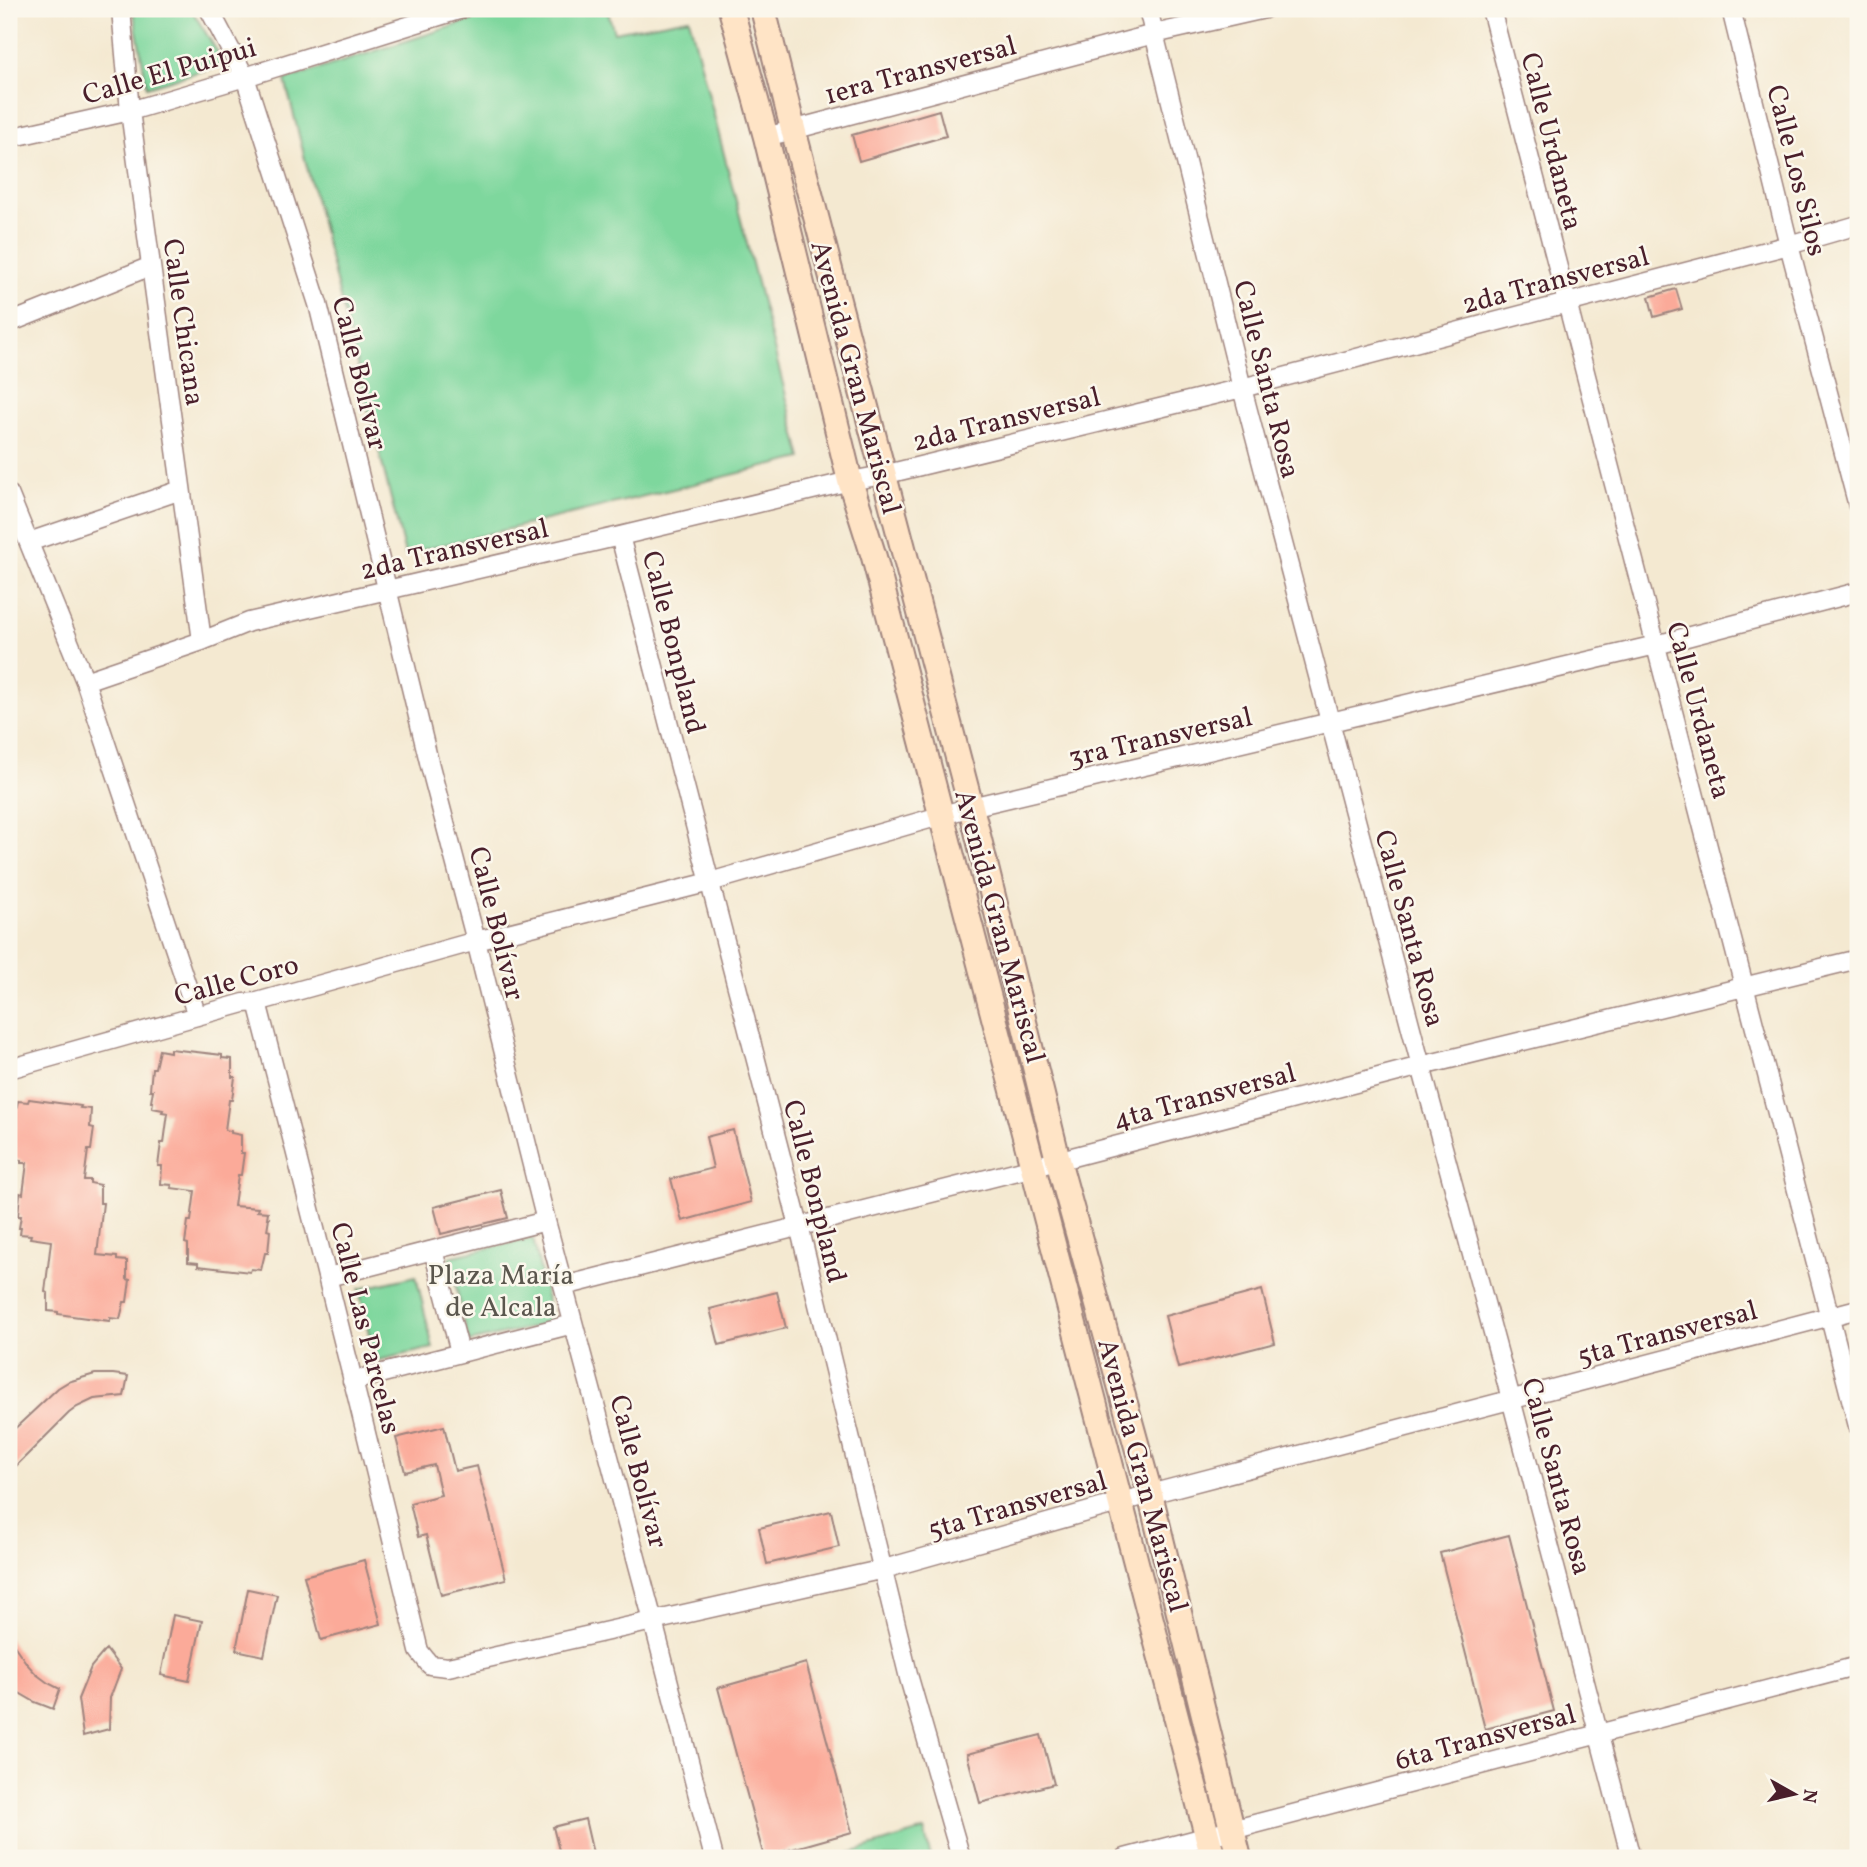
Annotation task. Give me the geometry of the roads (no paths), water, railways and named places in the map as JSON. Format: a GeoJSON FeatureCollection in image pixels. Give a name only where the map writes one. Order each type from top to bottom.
{"type":"FeatureCollection","features":[{"type":"Feature","properties":{"kind":"street","name":"Calle Chicana"},"geometry":{"type":"LineString","coordinates":[[121,9],[130,111],[202,641]]}},
{"type":"Feature","properties":{"kind":"street","name":"Calle Bolívar"},"geometry":{"type":"LineString","coordinates":[[209,9],[245,77],[318,304],[430,766],[546,1221],[714,1858]]}},
{"type":"Feature","properties":{"kind":"street","name":"Calle El Puipui"},"geometry":{"type":"LineString","coordinates":[[9,138],[130,111],[462,9]]}},
{"type":"Feature","properties":{"kind":"street","name":"Avenida Gran Mariscal"},"geometry":{"type":"LineString","coordinates":[[731,9],[766,137],[850,481],[874,557],[1211,1847]]}},
{"type":"Feature","properties":{"kind":"street","name":"Avenida Gran Mariscal"},"geometry":{"type":"LineString","coordinates":[[763,9],[971,807],[1058,1160],[1150,1494],[1239,1858]]}},
{"type":"Feature","properties":{"kind":"street","name":"Calle Santa Rosa"},"geometry":{"type":"LineString","coordinates":[[1148,9],[1242,388],[1631,1858]]}},
{"type":"Feature","properties":{"kind":"street","name":"1era Transversal"},"geometry":{"type":"LineString","coordinates":[[766,137],[1154,34],[1265,9]]}},
{"type":"Feature","properties":{"kind":"street","name":"Calle Urdaneta"},"geometry":{"type":"LineString","coordinates":[[1491,9],[1858,1426]]}},
{"type":"Feature","properties":{"kind":"street","name":"Calle Los Silos"},"geometry":{"type":"LineString","coordinates":[[1731,9],[1789,245],[1858,506]]}},
{"type":"Feature","properties":{"kind":"street","name":"2da Transversal"},"geometry":{"type":"LineString","coordinates":[[85,681],[249,622],[883,475],[1242,388],[1858,225]]}},
{"type":"Feature","properties":{"kind":"street"},"geometry":{"type":"LineString","coordinates":[[9,323],[151,266]]}},
{"type":"Feature","properties":{"kind":"street"},"geometry":{"type":"LineString","coordinates":[[29,542],[181,490]]}},
{"type":"Feature","properties":{"kind":"street"},"geometry":{"type":"LineString","coordinates":[[9,494],[85,681],[197,1016]]}},
{"type":"Feature","properties":{"kind":"street","name":"Calle Bonpland"},"geometry":{"type":"LineString","coordinates":[[621,536],[799,1226],[909,1678],[961,1858]]}},
{"type":"Feature","properties":{"kind":"street","name":"3ra Transversal"},"geometry":{"type":"LineString","coordinates":[[476,941],[710,882],[971,807],[1656,645],[1858,592]]}},
{"type":"Feature","properties":{"kind":"street","name":"Calle Coro"},"geometry":{"type":"LineString","coordinates":[[12,1065],[257,1002],[476,941]]}},
{"type":"Feature","properties":{"kind":"street","name":"4ta Transversal"},"geometry":{"type":"LineString","coordinates":[[564,1286],[1421,1066],[1858,959]]}},
{"type":"Feature","properties":{"kind":"street","name":"Calle Las Parcelas"},"geometry":{"type":"LineString","coordinates":[[257,1002],[328,1277],[419,1651],[430,1665]]}},
{"type":"Feature","properties":{"kind":"street"},"geometry":{"type":"LineString","coordinates":[[328,1277],[546,1221]]}},
{"type":"Feature","properties":{"kind":"street"},"geometry":{"type":"LineString","coordinates":[[433,1250],[460,1352]]}},
{"type":"Feature","properties":{"kind":"street","name":"5ta Transversal"},"geometry":{"type":"LineString","coordinates":[[430,1665],[448,1667],[884,1569],[1150,1494],[1858,1309]]}},
{"type":"Feature","properties":{"kind":"street"},"geometry":{"type":"LineString","coordinates":[[352,1381],[573,1324]]}},
{"type":"Feature","properties":{"kind":"street","name":"6ta Transversal"},"geometry":{"type":"LineString","coordinates":[[1125,1858],[1211,1847],[1232,1830],[1858,1665]]}},
{"type":"Feature","properties":{"kind":"park label","name":"Plaza María de Alcala"},"geometry":{"type":"Point","coordinates":[501,1290]}}]}
